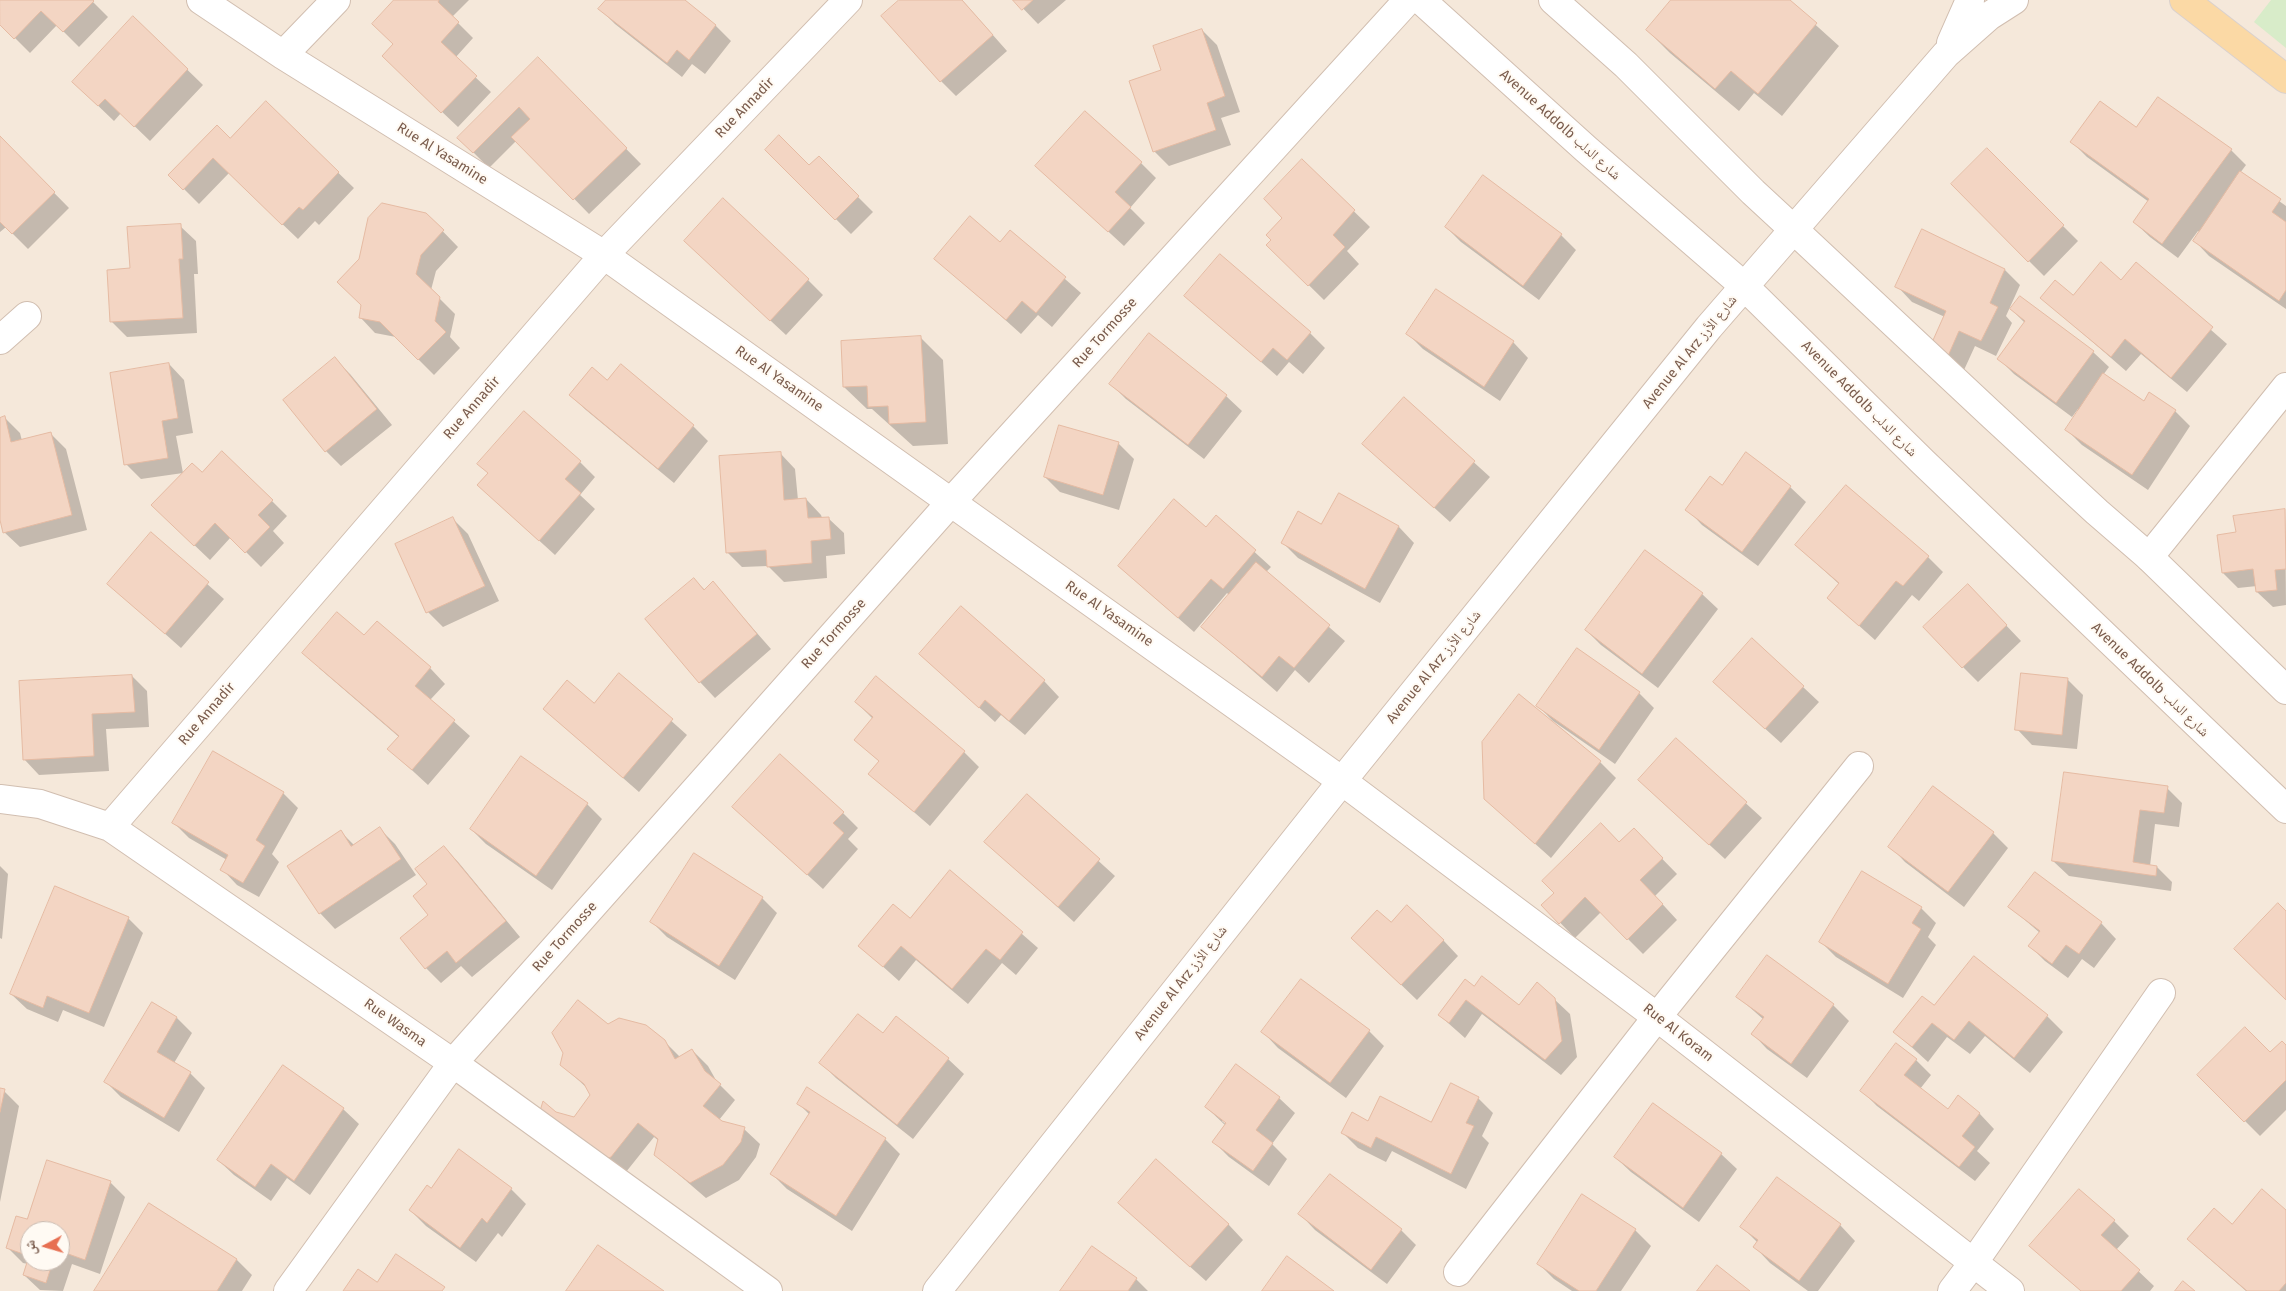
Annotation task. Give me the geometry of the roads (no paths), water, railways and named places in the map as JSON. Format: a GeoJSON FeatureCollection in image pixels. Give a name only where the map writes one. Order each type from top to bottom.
{"type":"FeatureCollection","features":[{"type":"Feature","properties":{"kind":"main road"},"geometry":{"type":"LineString","coordinates":[[2184,0],[2286,79]]}},
{"type":"Feature","properties":{"kind":"street","name":"Rue Al Yasamine"},"geometry":{"type":"LineString","coordinates":[[201,0],[283,55],[604,255],[1342,780]]}},
{"type":"Feature","properties":{"kind":"street"},"geometry":{"type":"LineString","coordinates":[[283,55],[336,0]]}},
{"type":"Feature","properties":{"kind":"street","name":"Rue Annadir"},"geometry":{"type":"LineString","coordinates":[[110,827],[604,255],[848,0]]}},
{"type":"Feature","properties":{"kind":"street","name":"Rue Tormosse"},"geometry":{"type":"LineString","coordinates":[[288,1291],[453,1063],[951,502],[1408,0]]}},
{"type":"Feature","properties":{"kind":"street","name":"Avenue Addolb شارع الدلب"},"geometry":{"type":"LineString","coordinates":[[1421,0],[1586,149],[1744,286],[1937,476],[2286,809]]}},
{"type":"Feature","properties":{"kind":"street"},"geometry":{"type":"LineString","coordinates":[[1553,0],[1626,65],[1753,192],[2020,442],[2149,557],[2286,690]]}},
{"type":"Feature","properties":{"kind":"street","name":"Avenue Al Arz شارع الأرز"},"geometry":{"type":"LineString","coordinates":[[1946,54],[1970,0]]}},
{"type":"Feature","properties":{"kind":"street","name":"Avenue Al Arz شارع الأرز"},"geometry":{"type":"LineString","coordinates":[[943,1287],[1342,780],[1744,286],[1946,54],[1989,16],[2014,0]]}},
{"type":"Feature","properties":{"kind":"street"},"geometry":{"type":"LineString","coordinates":[[0,340],[27,316]]}},
{"type":"Feature","properties":{"kind":"street"},"geometry":{"type":"LineString","coordinates":[[2149,557],[2286,387]]}},
{"type":"Feature","properties":{"kind":"street"},"geometry":{"type":"LineString","coordinates":[[1458,1272],[1658,1017],[1859,766]]}},
{"type":"Feature","properties":{"kind":"street","name":"Rue Al Koram"},"geometry":{"type":"LineString","coordinates":[[1342,780],[1658,1017],[2010,1291]]}},
{"type":"Feature","properties":{"kind":"street","name":"Rue Wasma"},"geometry":{"type":"LineString","coordinates":[[0,799],[40,804],[110,827],[453,1063],[768,1291]]}},
{"type":"Feature","properties":{"kind":"street"},"geometry":{"type":"LineString","coordinates":[[1952,1291],[2161,993]]}}]}
